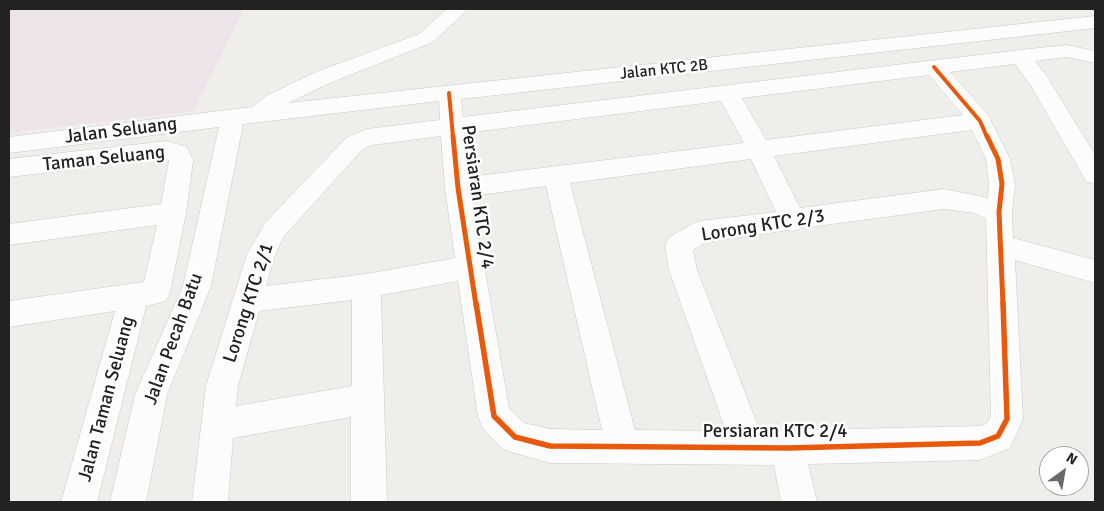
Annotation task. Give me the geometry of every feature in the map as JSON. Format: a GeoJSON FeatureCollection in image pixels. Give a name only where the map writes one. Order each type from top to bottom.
{"type":"FeatureCollection","features":[{"type":"Feature","properties":{"kind":"street"},"geometry":{"type":"LineString","coordinates":[[244,116],[296,89],[426,38],[458,9]]}},
{"type":"Feature","properties":{"kind":"street","name":"Jalan KTC 2B"},"geometry":{"type":"LineString","coordinates":[[244,116],[1095,22]]}},
{"type":"Feature","properties":{"kind":"street","name":"Lorong KTC 2/1"},"geometry":{"type":"LineString","coordinates":[[210,502],[222,386],[261,254],[275,229],[354,144],[367,137],[1020,56],[1067,51],[1089,55]]}},
{"type":"Feature","properties":{"kind":"street"},"geometry":{"type":"LineString","coordinates":[[1020,56],[1040,83],[1095,175]]}},
{"type":"Feature","properties":{"kind":"street","name":"Persiaran KTC 2/4"},"geometry":{"type":"LineString","coordinates":[[449,93],[458,188],[494,416],[515,436],[550,446],[788,448],[980,443],[998,436],[1006,419],[999,212],[1002,184],[998,159],[980,121],[934,67]]}},
{"type":"Feature","properties":{"kind":"street"},"geometry":{"type":"LineString","coordinates":[[728,93],[759,149],[793,221]]}},
{"type":"Feature","properties":{"kind":"street","name":"Jalan Seluang"},"geometry":{"type":"LineString","coordinates":[[9,145],[244,116]]}},
{"type":"Feature","properties":{"kind":"street","name":"Jalan Pecah Batu"},"geometry":{"type":"LineString","coordinates":[[128,502],[151,395],[198,286],[244,116]]}},
{"type":"Feature","properties":{"kind":"street"},"geometry":{"type":"LineString","coordinates":[[458,188],[980,121]]}},
{"type":"Feature","properties":{"kind":"street","name":"Taman Seluang"},"geometry":{"type":"LineString","coordinates":[[9,168],[167,149],[178,153],[181,161],[173,213],[145,294]]}},
{"type":"Feature","properties":{"kind":"street"},"geometry":{"type":"LineString","coordinates":[[556,175],[624,447]]}},
{"type":"Feature","properties":{"kind":"street","name":"Lorong KTC 2/3"},"geometry":{"type":"LineString","coordinates":[[748,447],[683,270],[679,245],[700,232],[944,200],[976,204],[999,212]]}},
{"type":"Feature","properties":{"kind":"street"},"geometry":{"type":"LineString","coordinates":[[9,234],[173,213]]}},
{"type":"Feature","properties":{"kind":"street"},"geometry":{"type":"LineString","coordinates":[[1001,245],[1095,272]]}},
{"type":"Feature","properties":{"kind":"street"},"geometry":{"type":"LineString","coordinates":[[248,300],[366,286],[471,267]]}},
{"type":"Feature","properties":{"kind":"street"},"geometry":{"type":"LineString","coordinates":[[9,314],[198,286]]}},
{"type":"Feature","properties":{"kind":"street"},"geometry":{"type":"LineString","coordinates":[[366,286],[366,399],[369,502]]}},
{"type":"Feature","properties":{"kind":"street","name":"Jalan Taman Seluang"},"geometry":{"type":"LineString","coordinates":[[79,502],[145,294]]}},
{"type":"Feature","properties":{"kind":"street"},"geometry":{"type":"LineString","coordinates":[[217,425],[366,399]]}},
{"type":"Feature","properties":{"kind":"street"},"geometry":{"type":"LineString","coordinates":[[788,448],[799,502]]}},
{"type":"Feature","properties":{"kind":"shaded area"},"geometry":{"type":"Polygon","coordinates":[[[9,9],[244,9],[194,111],[9,133],[9,9]]]}},
{"type":"Feature","properties":{"kind":"cycle path"},"geometry":{"type":"LineString","coordinates":[[449,93],[458,188],[494,416],[515,437],[550,446],[788,448],[980,443],[998,436],[1007,419],[999,212],[1002,184],[998,159],[980,121],[934,67]]}}]}
